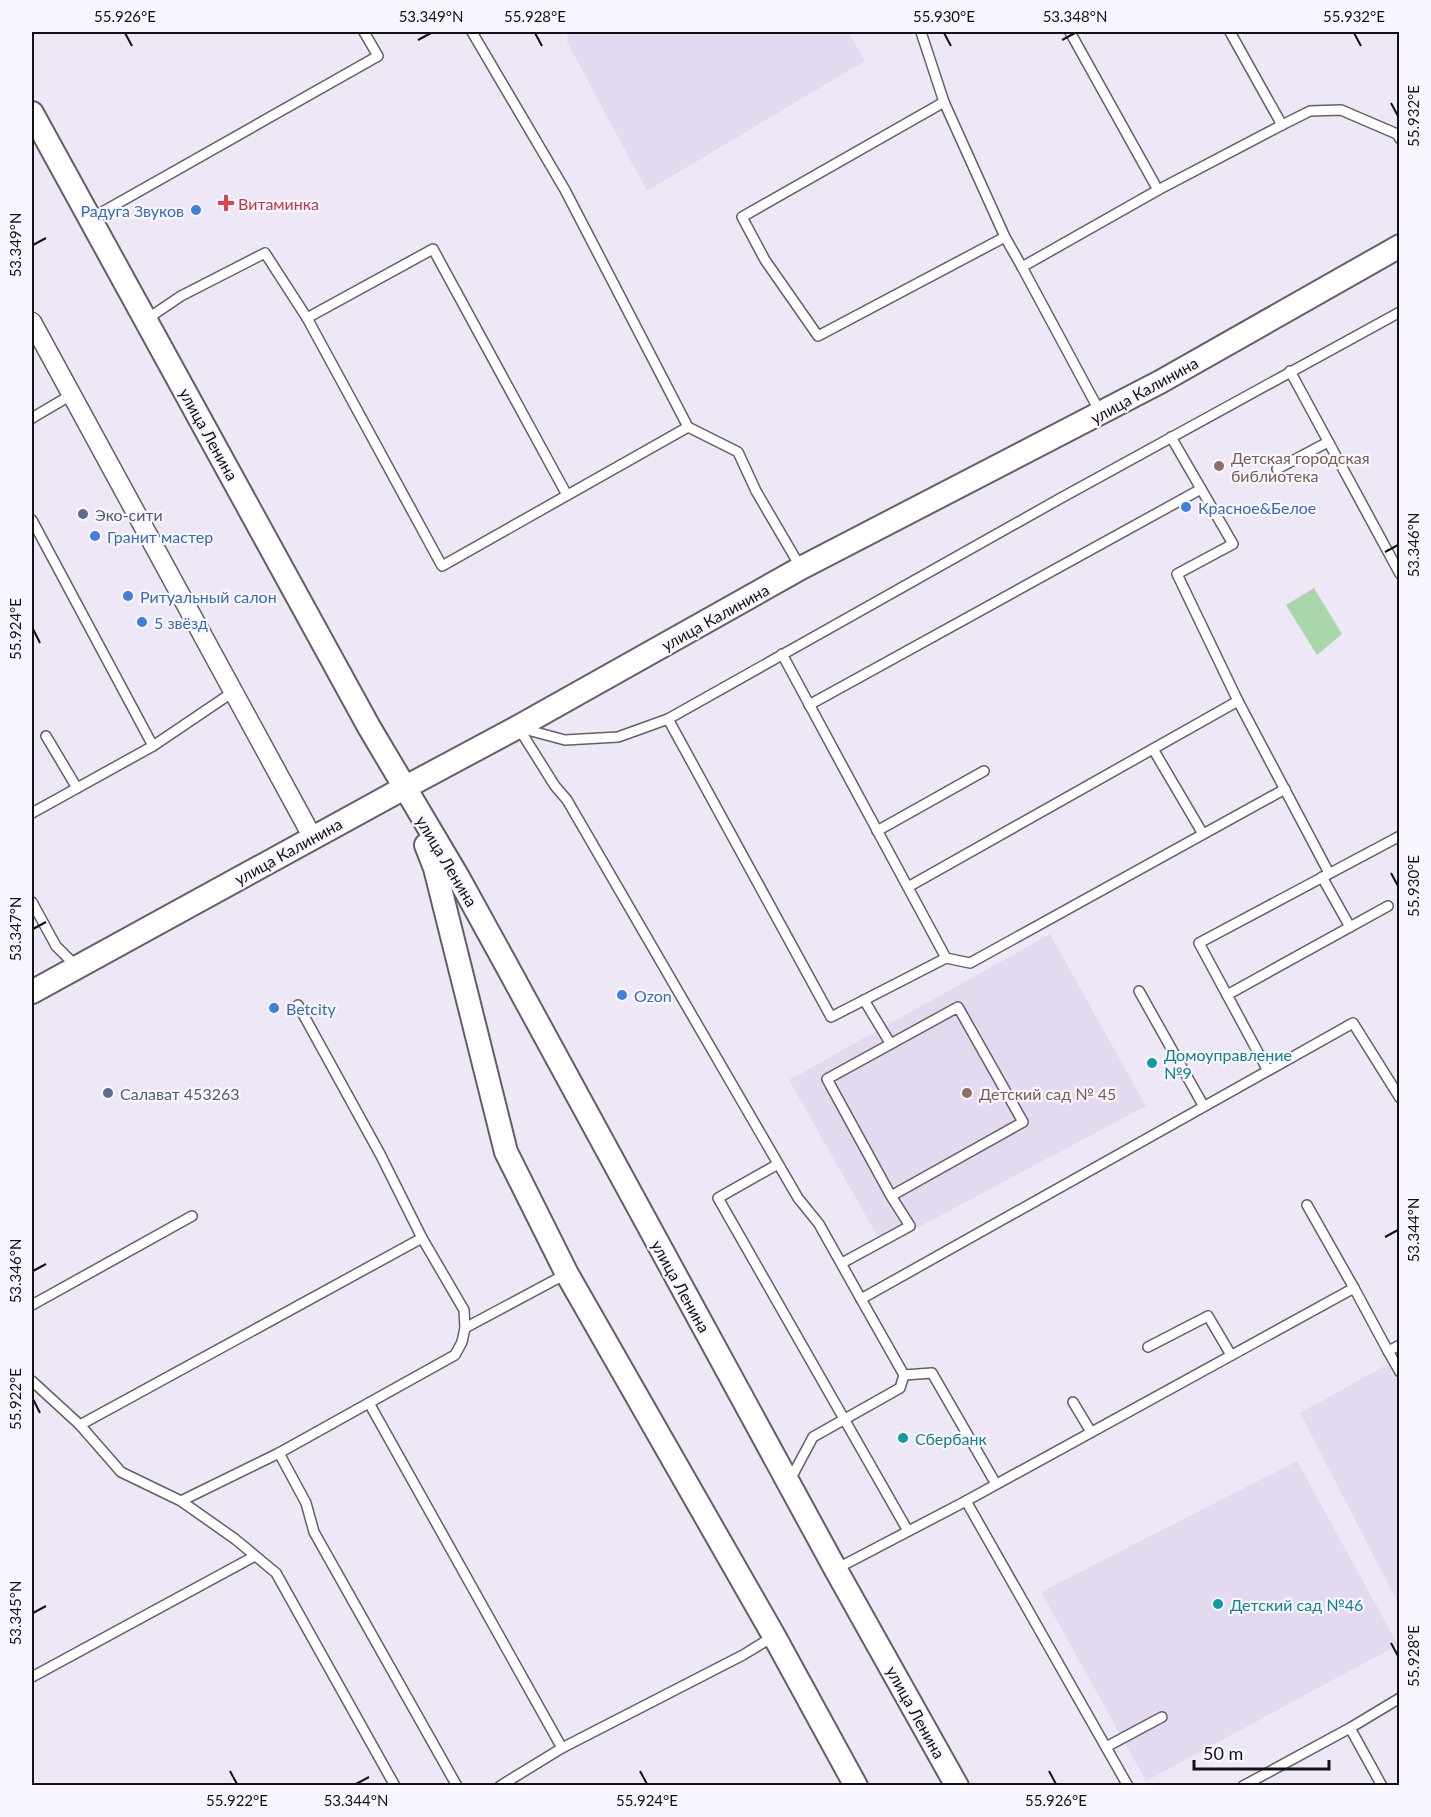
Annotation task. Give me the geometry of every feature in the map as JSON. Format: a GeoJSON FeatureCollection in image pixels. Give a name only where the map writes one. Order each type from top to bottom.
{"type":"FeatureCollection","features":[{"type":"Feature","properties":{"kind":"street","name":"улица Ленина"},"geometry":{"type":"LineString","coordinates":[[32,112],[404,788],[463,887],[836,1570],[957,1785]]}},
{"type":"Feature","properties":{"kind":"street","name":"улица Калинина"},"geometry":{"type":"LineString","coordinates":[[32,992],[518,727],[801,568],[1101,413],[1400,246]]}},
{"type":"Feature","properties":{"kind":"street"},"geometry":{"type":"LineString","coordinates":[[32,321],[313,837]]}},
{"type":"Feature","properties":{"kind":"street","name":"улица Ленина"},"geometry":{"type":"LineString","coordinates":[[404,788],[435,868],[506,1152],[567,1274],[774,1636],[856,1785]]}},
{"type":"Feature","properties":{"kind":"lane"},"geometry":{"type":"LineString","coordinates":[[90,219],[378,56],[364,32]]}},
{"type":"Feature","properties":{"kind":"lane"},"geometry":{"type":"LineString","coordinates":[[472,32],[565,190],[688,427],[738,452],[756,492],[801,568]]}},
{"type":"Feature","properties":{"kind":"lane"},"geometry":{"type":"LineString","coordinates":[[921,32],[944,102],[1005,237],[1101,413]]}},
{"type":"Feature","properties":{"kind":"lane"},"geometry":{"type":"LineString","coordinates":[[1070,32],[1158,190]]}},
{"type":"Feature","properties":{"kind":"lane"},"geometry":{"type":"LineString","coordinates":[[1230,32],[1282,125]]}},
{"type":"Feature","properties":{"kind":"lane"},"geometry":{"type":"LineString","coordinates":[[944,102],[742,217],[765,260],[818,336],[1005,237]]}},
{"type":"Feature","properties":{"kind":"lane"},"geometry":{"type":"LineString","coordinates":[[1022,267],[1158,190],[1310,111],[1341,110],[1397,134],[1400,139]]}},
{"type":"Feature","properties":{"kind":"lane"},"geometry":{"type":"LineString","coordinates":[[307,318],[433,249],[567,495]]}},
{"type":"Feature","properties":{"kind":"lane"},"geometry":{"type":"LineString","coordinates":[[146,320],[181,296],[265,253],[307,318],[442,566],[688,427]]}},
{"type":"Feature","properties":{"kind":"lane"},"geometry":{"type":"LineString","coordinates":[[518,727],[566,740],[618,737],[668,719],[1171,437],[1400,312]]}},
{"type":"Feature","properties":{"kind":"lane"},"geometry":{"type":"LineString","coordinates":[[1290,371],[1400,574]]}},
{"type":"Feature","properties":{"kind":"lane"},"geometry":{"type":"LineString","coordinates":[[32,418],[71,395]]}},
{"type":"Feature","properties":{"kind":"lane"},"geometry":{"type":"LineString","coordinates":[[1171,437],[1233,544],[1177,574],[1238,701],[1285,789],[1350,927]]}},
{"type":"Feature","properties":{"kind":"lane"},"geometry":{"type":"LineString","coordinates":[[1277,469],[1328,442]]}},
{"type":"Feature","properties":{"kind":"lane"},"geometry":{"type":"LineString","coordinates":[[809,705],[1201,489]]}},
{"type":"Feature","properties":{"kind":"lane"},"geometry":{"type":"LineString","coordinates":[[32,520],[153,746]]}},
{"type":"Feature","properties":{"kind":"lane"},"geometry":{"type":"LineString","coordinates":[[782,654],[946,958]]}},
{"type":"Feature","properties":{"kind":"lane"},"geometry":{"type":"LineString","coordinates":[[32,813],[153,746],[234,692]]}},
{"type":"Feature","properties":{"kind":"lane"},"geometry":{"type":"LineString","coordinates":[[908,887],[1238,701]]}},
{"type":"Feature","properties":{"kind":"lane"},"geometry":{"type":"LineString","coordinates":[[668,719],[831,1017],[946,958],[970,963],[1285,789]]}},
{"type":"Feature","properties":{"kind":"lane"},"geometry":{"type":"LineString","coordinates":[[518,727],[555,786],[567,800],[798,1198],[819,1224],[842,1263],[904,1375],[900,1388],[813,1437],[788,1482]]}},
{"type":"Feature","properties":{"kind":"lane"},"geometry":{"type":"LineString","coordinates":[[46,735],[77,788]]}},
{"type":"Feature","properties":{"kind":"lane"},"geometry":{"type":"LineString","coordinates":[[1153,749],[1203,834]]}},
{"type":"Feature","properties":{"kind":"lane"},"geometry":{"type":"LineString","coordinates":[[877,831],[984,771]]}},
{"type":"Feature","properties":{"kind":"lane"},"geometry":{"type":"LineString","coordinates":[[1267,1069],[1199,943],[1399,838]]}},
{"type":"Feature","properties":{"kind":"lane"},"geometry":{"type":"LineString","coordinates":[[32,902],[56,946],[78,967]]}},
{"type":"Feature","properties":{"kind":"lane"},"geometry":{"type":"LineString","coordinates":[[1227,994],[1388,906]]}},
{"type":"Feature","properties":{"kind":"lane"},"geometry":{"type":"LineString","coordinates":[[1139,991],[1203,1106]]}},
{"type":"Feature","properties":{"kind":"lane"},"geometry":{"type":"LineString","coordinates":[[864,1000],[890,1042]]}},
{"type":"Feature","properties":{"kind":"lane"},"geometry":{"type":"LineString","coordinates":[[181,1502],[279,1453],[454,1355],[462,1342],[465,1328],[464,1310],[422,1238],[380,1154],[298,1005]]}},
{"type":"Feature","properties":{"kind":"lane"},"geometry":{"type":"LineString","coordinates":[[842,1263],[910,1227],[891,1196],[827,1079],[890,1042],[958,1007],[1023,1122],[891,1196]]}},
{"type":"Feature","properties":{"kind":"lane"},"geometry":{"type":"LineString","coordinates":[[861,1299],[1267,1069],[1353,1023],[1400,1098]]}},
{"type":"Feature","properties":{"kind":"lane"},"geometry":{"type":"LineString","coordinates":[[778,1164],[718,1198],[908,1531]]}},
{"type":"Feature","properties":{"kind":"lane"},"geometry":{"type":"LineString","coordinates":[[1307,1205],[1400,1372]]}},
{"type":"Feature","properties":{"kind":"lane"},"geometry":{"type":"LineString","coordinates":[[32,1305],[192,1216]]}},
{"type":"Feature","properties":{"kind":"lane"},"geometry":{"type":"LineString","coordinates":[[80,1425],[422,1238]]}},
{"type":"Feature","properties":{"kind":"lane"},"geometry":{"type":"LineString","coordinates":[[465,1328],[567,1274]]}},
{"type":"Feature","properties":{"kind":"lane"},"geometry":{"type":"LineString","coordinates":[[836,1570],[1354,1288]]}},
{"type":"Feature","properties":{"kind":"lane"},"geometry":{"type":"LineString","coordinates":[[1148,1347],[1208,1316],[1232,1355]]}},
{"type":"Feature","properties":{"kind":"lane"},"geometry":{"type":"LineString","coordinates":[[1388,1351],[1400,1345]]}},
{"type":"Feature","properties":{"kind":"lane"},"geometry":{"type":"LineString","coordinates":[[904,1375],[932,1373],[996,1484]]}},
{"type":"Feature","properties":{"kind":"lane"},"geometry":{"type":"LineString","coordinates":[[32,1381],[80,1425],[121,1472],[181,1502],[235,1539],[276,1573],[395,1785]]}},
{"type":"Feature","properties":{"kind":"lane"},"geometry":{"type":"LineString","coordinates":[[1073,1402],[1091,1432]]}},
{"type":"Feature","properties":{"kind":"lane"},"geometry":{"type":"LineString","coordinates":[[369,1403],[562,1749]]}},
{"type":"Feature","properties":{"kind":"lane"},"geometry":{"type":"LineString","coordinates":[[279,1453],[306,1503],[314,1532],[457,1785]]}},
{"type":"Feature","properties":{"kind":"lane"},"geometry":{"type":"LineString","coordinates":[[966,1500],[1128,1785]]}},
{"type":"Feature","properties":{"kind":"lane"},"geometry":{"type":"LineString","coordinates":[[32,1677],[255,1556]]}},
{"type":"Feature","properties":{"kind":"lane"},"geometry":{"type":"LineString","coordinates":[[500,1785],[562,1749],[743,1655],[774,1636]]}},
{"type":"Feature","properties":{"kind":"lane"},"geometry":{"type":"LineString","coordinates":[[1243,1785],[1350,1728],[1400,1698]]}},
{"type":"Feature","properties":{"kind":"lane"},"geometry":{"type":"LineString","coordinates":[[1106,1747],[1162,1717]]}},
{"type":"Feature","properties":{"kind":"lane"},"geometry":{"type":"LineString","coordinates":[[1350,1728],[1382,1785]]}},
{"type":"Feature","properties":{"kind":"shaded area"},"geometry":{"type":"Polygon","coordinates":[[[568,32],[848,32],[865,61],[647,191],[567,42],[568,32]]]}},
{"type":"Feature","properties":{"kind":"shaded area","name":"Детский сад № 45"},"geometry":{"type":"Polygon","coordinates":[[[1050,934],[1146,1106],[883,1246],[789,1080],[1050,934]]]}},
{"type":"Feature","properties":{"kind":"shaded area"},"geometry":{"type":"Polygon","coordinates":[[[1399,1358],[1399,1605],[1300,1413],[1399,1358]]]}},
{"type":"Feature","properties":{"kind":"shaded area"},"geometry":{"type":"Polygon","coordinates":[[[1297,1461],[1398,1645],[1146,1781],[1041,1592],[1297,1461]]]}},
{"type":"Feature","properties":{"kind":"green space"},"geometry":{"type":"Polygon","coordinates":[[[1314,588],[1342,634],[1317,655],[1286,605],[1314,588]]]}},
{"type":"Feature","properties":{"kind":"place","name":"Витаминка"},"geometry":{"type":"Point","coordinates":[226,203]}},
{"type":"Feature","properties":{"kind":"place","name":"Радуга Звуков"},"geometry":{"type":"Point","coordinates":[196,210]}},
{"type":"Feature","properties":{"kind":"place","name":"Детская городская библиотека"},"geometry":{"type":"Point","coordinates":[1219,466]}},
{"type":"Feature","properties":{"kind":"place","name":"Красное&Белое"},"geometry":{"type":"Point","coordinates":[1186,507]}},
{"type":"Feature","properties":{"kind":"place","name":"Эко-сити"},"geometry":{"type":"Point","coordinates":[83,514]}},
{"type":"Feature","properties":{"kind":"place","name":"Гранит мастер"},"geometry":{"type":"Point","coordinates":[95,536]}},
{"type":"Feature","properties":{"kind":"place","name":"Ритуальный салон"},"geometry":{"type":"Point","coordinates":[128,596]}},
{"type":"Feature","properties":{"kind":"place","name":"5 звёзд"},"geometry":{"type":"Point","coordinates":[142,622]}},
{"type":"Feature","properties":{"kind":"place","name":"Ozon"},"geometry":{"type":"Point","coordinates":[622,995]}},
{"type":"Feature","properties":{"kind":"place","name":"Betcity"},"geometry":{"type":"Point","coordinates":[274,1008]}},
{"type":"Feature","properties":{"kind":"place","name":"Домоуправление №9"},"geometry":{"type":"Point","coordinates":[1152,1063]}},
{"type":"Feature","properties":{"kind":"place","name":"Салават 453263"},"geometry":{"type":"Point","coordinates":[108,1093]}},
{"type":"Feature","properties":{"kind":"place","name":"Детский сад № 45"},"geometry":{"type":"Point","coordinates":[967,1093]}},
{"type":"Feature","properties":{"kind":"place","name":"Сбербанк"},"geometry":{"type":"Point","coordinates":[903,1438]}},
{"type":"Feature","properties":{"kind":"place","name":"Детский сад №46"},"geometry":{"type":"Point","coordinates":[1218,1604]}}]}
